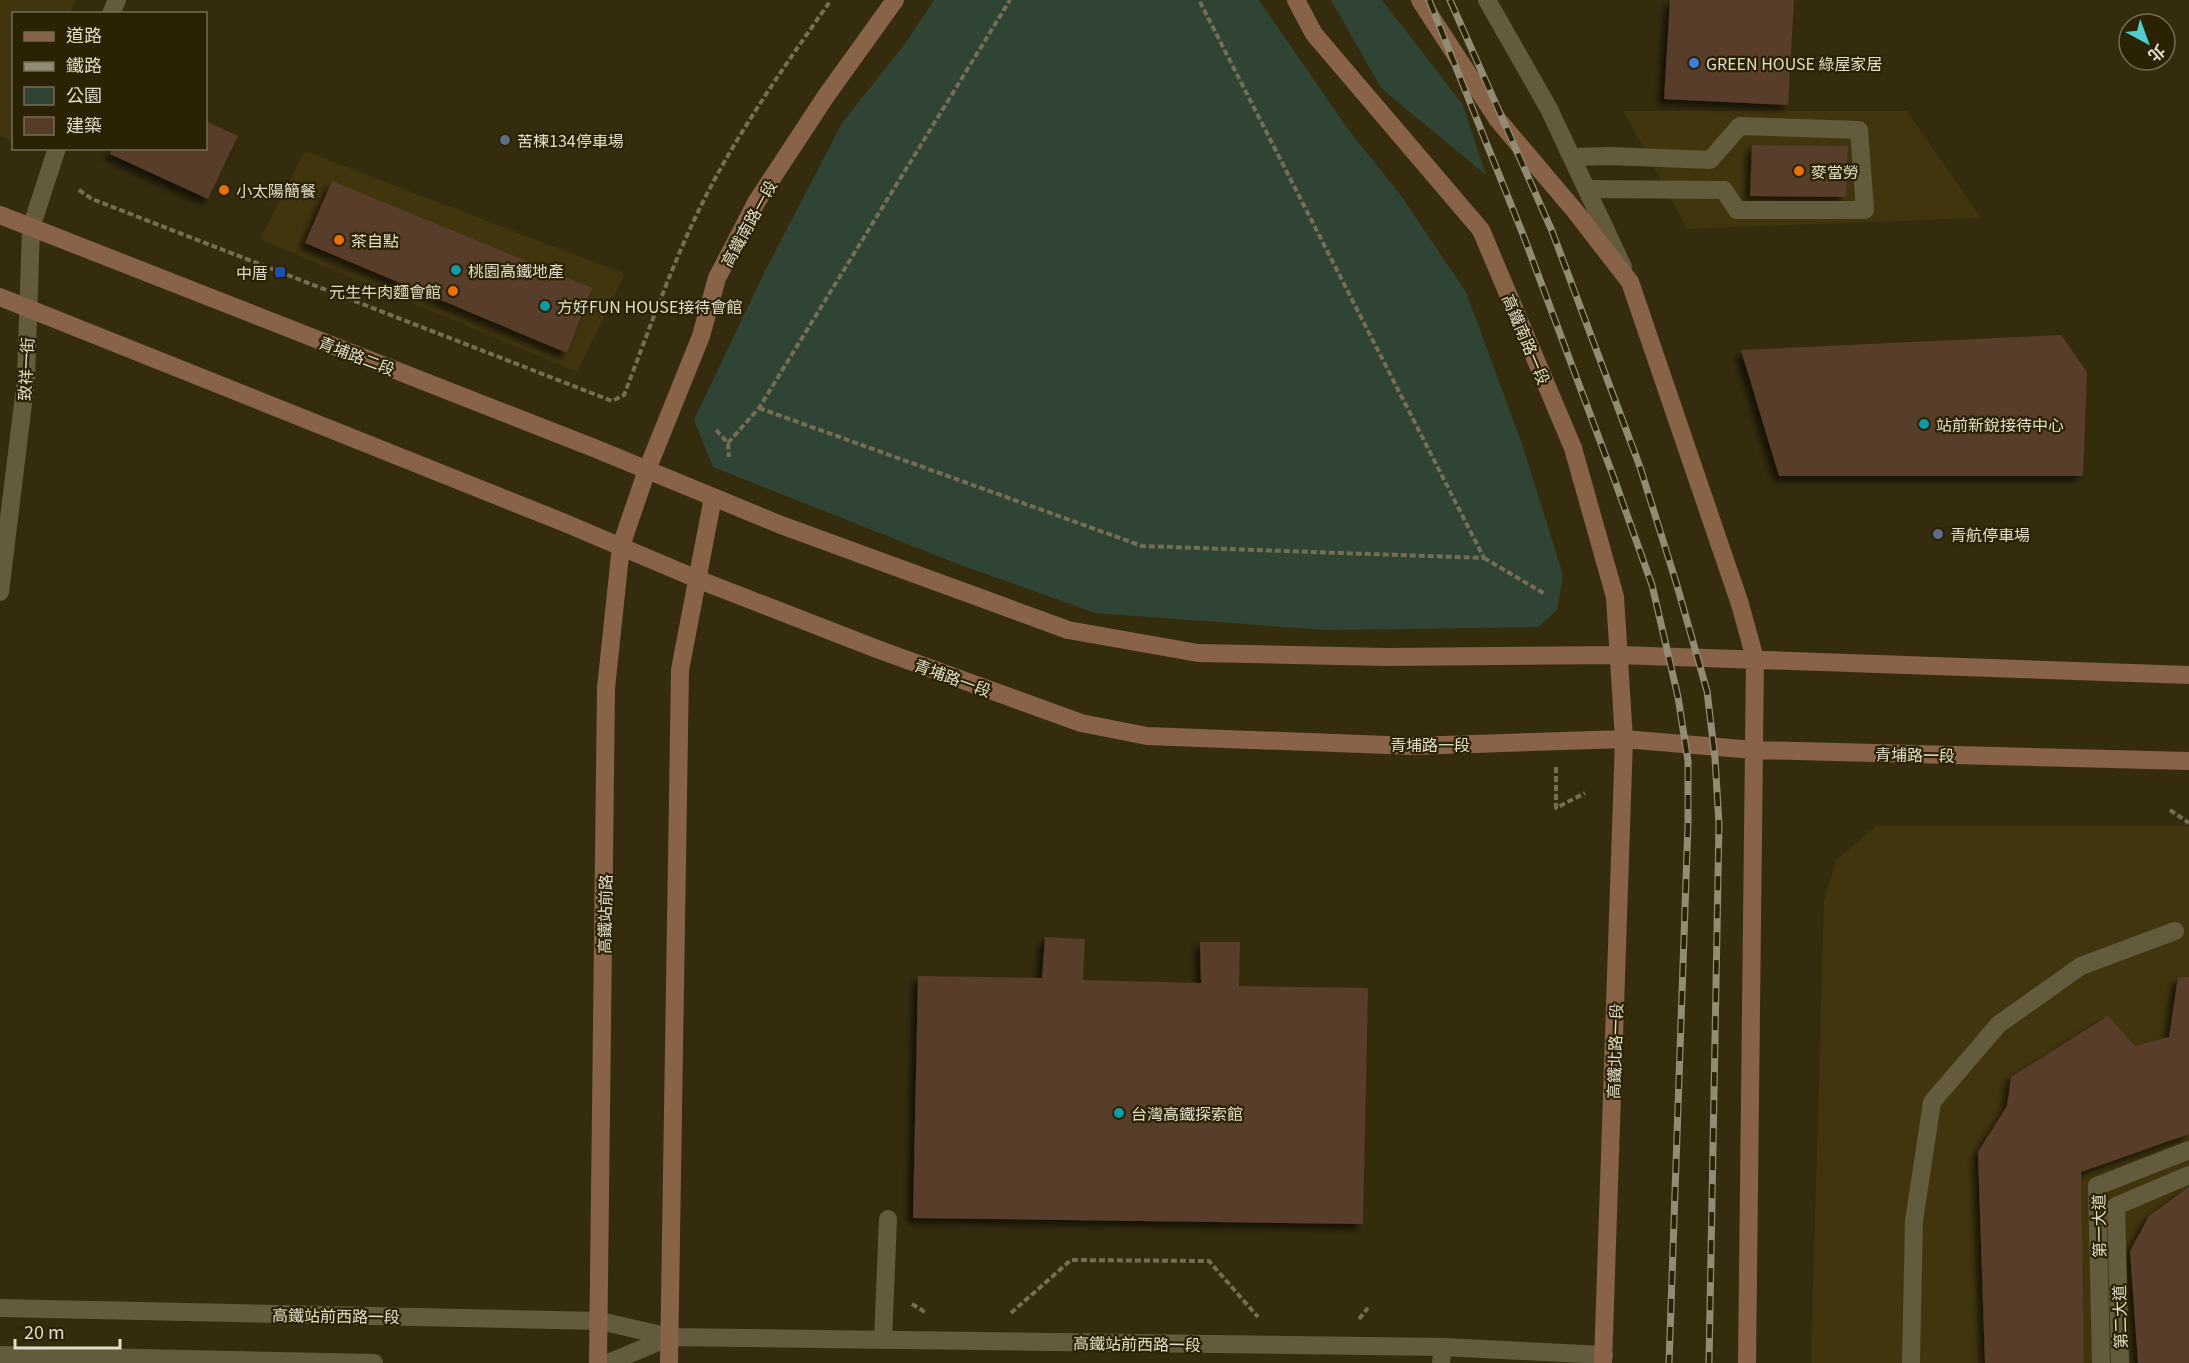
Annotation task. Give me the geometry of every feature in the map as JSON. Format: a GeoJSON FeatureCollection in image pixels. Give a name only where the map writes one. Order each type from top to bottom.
{"type":"FeatureCollection","features":[{"type":"Feature","properties":{"kind":"street","name":"高鐵南路一段"},"geometry":{"type":"LineString","coordinates":[[647,470],[700,336],[717,278],[757,201],[826,96],[895,0]]}},
{"type":"Feature","properties":{"kind":"street","name":"高鐵南路一段"},"geometry":{"type":"LineString","coordinates":[[1296,0],[1314,34],[1481,231],[1573,448],[1615,597],[1624,739]]}},
{"type":"Feature","properties":{"kind":"street"},"geometry":{"type":"LineString","coordinates":[[1420,0],[1498,120],[1575,211],[1630,282]]}},
{"type":"Feature","properties":{"kind":"street"},"geometry":{"type":"LineString","coordinates":[[1487,0],[1550,109],[1630,282],[1740,604],[1755,659],[1747,1363]]}},
{"type":"Feature","properties":{"kind":"street"},"geometry":{"type":"LineString","coordinates":[[1572,157],[1610,156],[1710,160],[1740,126],[1859,130],[1865,210],[1737,210],[1724,190],[1587,189]]}},
{"type":"Feature","properties":{"kind":"street","name":"致祥一街"},"geometry":{"type":"LineString","coordinates":[[0,592],[26,379],[32,228],[56,150]]}},
{"type":"Feature","properties":{"kind":"street","name":"青埔路二段"},"geometry":{"type":"LineString","coordinates":[[0,215],[713,497]]}},
{"type":"Feature","properties":{"kind":"street"},"geometry":{"type":"LineString","coordinates":[[0,297],[621,546],[697,579]]}},
{"type":"Feature","properties":{"kind":"street","name":"高鐵站前路"},"geometry":{"type":"LineString","coordinates":[[598,1363],[606,688],[621,546],[647,470]]}},
{"type":"Feature","properties":{"kind":"street"},"geometry":{"type":"LineString","coordinates":[[669,1363],[680,670],[713,497],[781,525],[1068,630],[1198,653],[1387,657],[1620,655],[2189,675]]}},
{"type":"Feature","properties":{"kind":"street","name":"青埔路一段"},"geometry":{"type":"LineString","coordinates":[[697,579],[877,649],[1081,723],[1147,736],[1414,746],[1624,739],[1754,750],[2189,761]]}},
{"type":"Feature","properties":{"kind":"street","name":"高鐵北路一段"},"geometry":{"type":"LineString","coordinates":[[1603,1359],[1624,739]]}},
{"type":"Feature","properties":{"kind":"street"},"geometry":{"type":"LineString","coordinates":[[1911,1363],[1914,1221],[1932,1102],[1999,1024],[2081,966],[2175,931]]}},
{"type":"Feature","properties":{"kind":"street","name":"第一大道"},"geometry":{"type":"LineString","coordinates":[[2101,1363],[2097,1186],[2189,1150]]}},
{"type":"Feature","properties":{"kind":"street","name":"第二大道"},"geometry":{"type":"LineString","coordinates":[[2120,1363],[2116,1206],[2189,1175]]}},
{"type":"Feature","properties":{"kind":"street"},"geometry":{"type":"LineString","coordinates":[[883,1340],[888,1219]]}},
{"type":"Feature","properties":{"kind":"street","name":"高鐵站前西路一段"},"geometry":{"type":"LineString","coordinates":[[0,1308],[600,1321],[670,1337],[883,1340],[1603,1359]]}},
{"type":"Feature","properties":{"kind":"street","name":"高鐵站前西路一段"},"geometry":{"type":"LineString","coordinates":[[608,1363],[670,1337]]}},
{"type":"Feature","properties":{"kind":"street"},"geometry":{"type":"LineString","coordinates":[[0,1355],[374,1363]]}},
{"type":"Feature","properties":{"kind":"path"},"geometry":{"type":"LineString","coordinates":[[79,190],[92,199],[612,401],[624,395],[676,258],[710,189],[753,113],[831,0]]}},
{"type":"Feature","properties":{"kind":"path"},"geometry":{"type":"LineString","coordinates":[[728,443],[759,408],[1010,0]]}},
{"type":"Feature","properties":{"kind":"path"},"geometry":{"type":"LineString","coordinates":[[1199,0],[1484,558]]}},
{"type":"Feature","properties":{"kind":"path"},"geometry":{"type":"LineString","coordinates":[[759,408],[1142,546],[1484,558],[1545,594]]}},
{"type":"Feature","properties":{"kind":"path"},"geometry":{"type":"LineString","coordinates":[[716,430],[728,443],[729,457]]}},
{"type":"Feature","properties":{"kind":"path"},"geometry":{"type":"LineString","coordinates":[[1557,766],[1556,808],[1585,793]]}},
{"type":"Feature","properties":{"kind":"path"},"geometry":{"type":"LineString","coordinates":[[2170,810],[2189,823]]}},
{"type":"Feature","properties":{"kind":"path"},"geometry":{"type":"LineString","coordinates":[[1000,1313],[1011,1313],[1071,1260],[1209,1261],[1263,1322]]}},
{"type":"Feature","properties":{"kind":"path"},"geometry":{"type":"LineString","coordinates":[[908,1296],[913,1306],[925,1312],[936,1312]]}},
{"type":"Feature","properties":{"kind":"path"},"geometry":{"type":"LineString","coordinates":[[1357,1321],[1368,1308]]}},
{"type":"Feature","properties":{"kind":"shaded area"},"geometry":{"type":"Polygon","coordinates":[[[0,0],[76,0],[70,12],[12,12],[12,141],[0,136],[0,0]]]}},
{"type":"Feature","properties":{"kind":"shaded area"},"geometry":{"type":"Polygon","coordinates":[[[1624,111],[1907,111],[1981,218],[1687,229],[1624,111]]]}},
{"type":"Feature","properties":{"kind":"shaded area"},"geometry":{"type":"Polygon","coordinates":[[[305,151],[625,274],[577,372],[260,239],[305,151]]]}},
{"type":"Feature","properties":{"kind":"shaded area"},"geometry":{"type":"Polygon","coordinates":[[[1876,826],[2189,826],[2189,1363],[1811,1363],[1824,900],[1837,859],[1876,826]]]}},
{"type":"Feature","properties":{"kind":"green space"},"geometry":{"type":"Polygon","coordinates":[[[934,0],[1259,0],[1347,128],[1402,197],[1466,292],[1522,444],[1563,575],[1557,610],[1538,627],[1326,630],[1095,613],[958,564],[713,467],[694,420],[764,273],[842,123],[904,45],[934,0]]]}},
{"type":"Feature","properties":{"kind":"green space"},"geometry":{"type":"Polygon","coordinates":[[[1331,0],[1382,0],[1463,105],[1486,175],[1381,88],[1331,0]]]}},
{"type":"Feature","properties":{"kind":"building"},"geometry":{"type":"Polygon","coordinates":[[[1670,0],[1794,0],[1788,105],[1664,99],[1670,0]]]}},
{"type":"Feature","properties":{"kind":"building"},"geometry":{"type":"Polygon","coordinates":[[[207,121],[238,136],[208,199],[110,154],[112,150],[207,150],[207,121]]]}},
{"type":"Feature","properties":{"kind":"building","name":"麥當勞"},"geometry":{"type":"Polygon","coordinates":[[[1752,145],[1848,146],[1846,197],[1750,196],[1752,145]]]}},
{"type":"Feature","properties":{"kind":"building"},"geometry":{"type":"Polygon","coordinates":[[[332,181],[592,288],[567,353],[305,243],[332,181]]]}},
{"type":"Feature","properties":{"kind":"building","name":"站前新銳接待中心"},"geometry":{"type":"Polygon","coordinates":[[[2061,335],[2087,372],[2083,476],[1779,476],[1741,350],[2061,335]]]}},
{"type":"Feature","properties":{"kind":"building"},"geometry":{"type":"Polygon","coordinates":[[[1045,937],[1085,939],[1083,980],[1201,983],[1200,942],[1240,942],[1239,986],[1368,988],[1363,1224],[913,1218],[918,976],[1042,978],[1045,937]]]}},
{"type":"Feature","properties":{"kind":"building"},"geometry":{"type":"Polygon","coordinates":[[[2178,977],[2189,977],[2189,1134],[2081,1172],[2084,1363],[1985,1363],[1978,1152],[2007,1106],[2011,1077],[2108,1016],[2135,1046],[2169,1037],[2178,977]]]}},
{"type":"Feature","properties":{"kind":"building"},"geometry":{"type":"Polygon","coordinates":[[[2189,1187],[2189,1363],[2138,1363],[2130,1251],[2149,1216],[2189,1187]]]}},
{"type":"Feature","properties":{"kind":"railway"},"geometry":{"type":"LineString","coordinates":[[1429,0],[1524,237],[1615,481],[1652,585],[1678,697],[1688,761],[1688,823],[1669,1363]]}},
{"type":"Feature","properties":{"kind":"railway"},"geometry":{"type":"LineString","coordinates":[[1450,0],[1552,231],[1640,467],[1707,691],[1715,758],[1719,824],[1709,1363]]}},
{"type":"Feature","properties":{"kind":"place","name":"GREEN HOUSE 綠屋家居"},"geometry":{"type":"Point","coordinates":[1694,63]}},
{"type":"Feature","properties":{"kind":"place","name":"苦楝134停車場"},"geometry":{"type":"Point","coordinates":[505,140]}},
{"type":"Feature","properties":{"kind":"place","name":"麥當勞"},"geometry":{"type":"Point","coordinates":[1799,171]}},
{"type":"Feature","properties":{"kind":"place","name":"小太陽簡餐"},"geometry":{"type":"Point","coordinates":[224,190]}},
{"type":"Feature","properties":{"kind":"place","name":"茶自點"},"geometry":{"type":"Point","coordinates":[339,240]}},
{"type":"Feature","properties":{"kind":"place","name":"桃園高鐵地產"},"geometry":{"type":"Point","coordinates":[456,270]}},
{"type":"Feature","properties":{"kind":"place","name":"中厝"},"geometry":{"type":"Point","coordinates":[280,272]}},
{"type":"Feature","properties":{"kind":"place","name":"元生牛肉麵會館"},"geometry":{"type":"Point","coordinates":[453,291]}},
{"type":"Feature","properties":{"kind":"place","name":"方好FUN HOUSE接待會館"},"geometry":{"type":"Point","coordinates":[545,306]}},
{"type":"Feature","properties":{"kind":"place","name":"站前新銳接待中心"},"geometry":{"type":"Point","coordinates":[1924,424]}},
{"type":"Feature","properties":{"kind":"place","name":"青航停車場"},"geometry":{"type":"Point","coordinates":[1938,534]}},
{"type":"Feature","properties":{"kind":"place","name":"台灣高鐵探索館"},"geometry":{"type":"Point","coordinates":[1119,1113]}}]}
